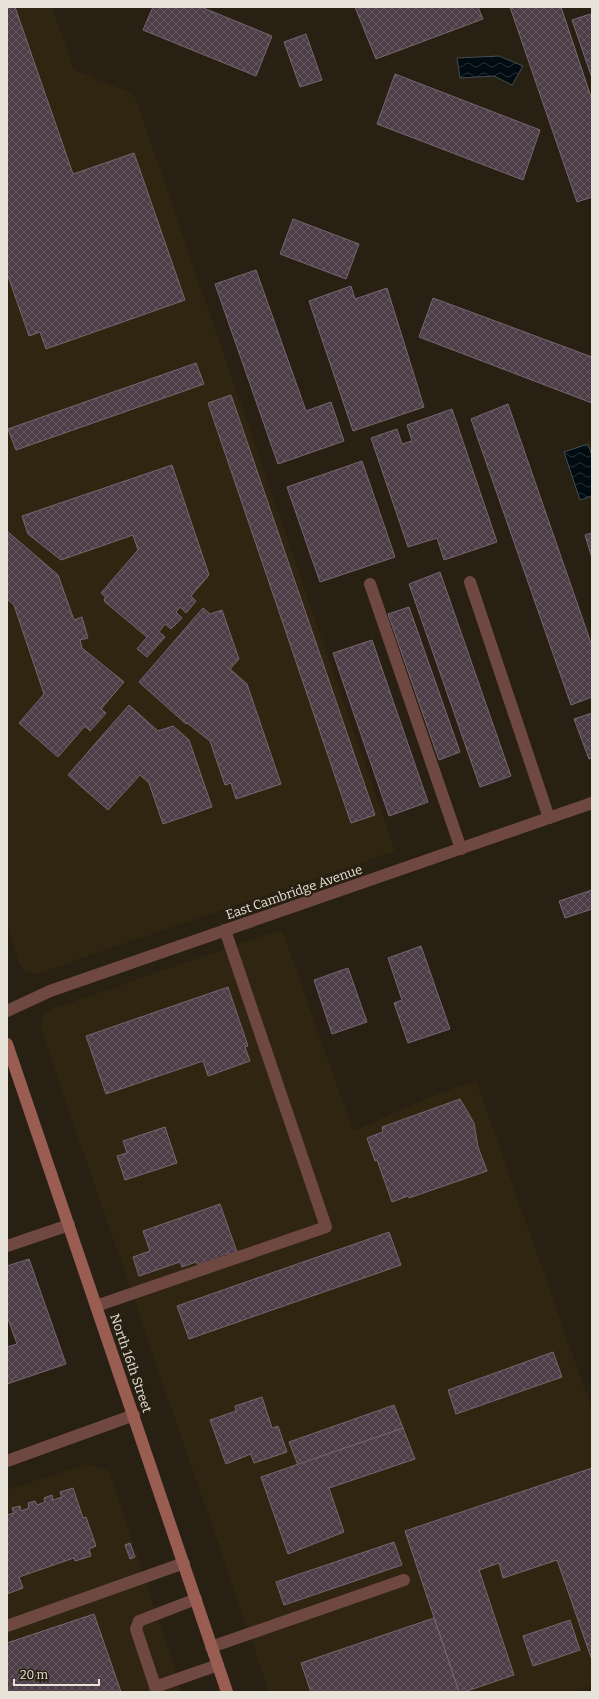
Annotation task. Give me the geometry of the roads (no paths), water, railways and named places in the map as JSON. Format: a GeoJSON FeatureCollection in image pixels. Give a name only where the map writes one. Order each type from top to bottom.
{"type":"FeatureCollection","features":[{"type":"Feature","properties":{"kind":"main road","name":"North 16th Street"},"geometry":{"type":"LineString","coordinates":[[7,1044],[227,1692]]}},
{"type":"Feature","properties":{"kind":"street"},"geometry":{"type":"LineString","coordinates":[[470,582],[549,818]]}},
{"type":"Feature","properties":{"kind":"street"},"geometry":{"type":"LineString","coordinates":[[370,584],[461,849]]}},
{"type":"Feature","properties":{"kind":"street","name":"East Cambridge Avenue"},"geometry":{"type":"LineString","coordinates":[[7,1011],[50,991],[592,803]]}},
{"type":"Feature","properties":{"kind":"street"},"geometry":{"type":"LineString","coordinates":[[96,1306],[326,1227],[225,930]]}},
{"type":"Feature","properties":{"kind":"street"},"geometry":{"type":"LineString","coordinates":[[7,1246],[69,1225]]}},
{"type":"Feature","properties":{"kind":"street"},"geometry":{"type":"LineString","coordinates":[[7,1461],[134,1415]]}},
{"type":"Feature","properties":{"kind":"street"},"geometry":{"type":"LineString","coordinates":[[7,1626],[184,1563]]}},
{"type":"Feature","properties":{"kind":"street"},"geometry":{"type":"LineString","coordinates":[[211,1647],[404,1580]]}},
{"type":"Feature","properties":{"kind":"street"},"geometry":{"type":"LineString","coordinates":[[196,1599],[139,1621],[136,1629],[156,1690],[218,1665]]}},
{"type":"Feature","properties":{"kind":"water"},"geometry":{"type":"Polygon","coordinates":[[[499,56],[523,66],[512,85],[494,76],[460,78],[457,58],[499,56]]]}},
{"type":"Feature","properties":{"kind":"water"},"geometry":{"type":"Polygon","coordinates":[[[588,444],[592,456],[592,496],[580,500],[564,452],[588,444]]]}}]}
